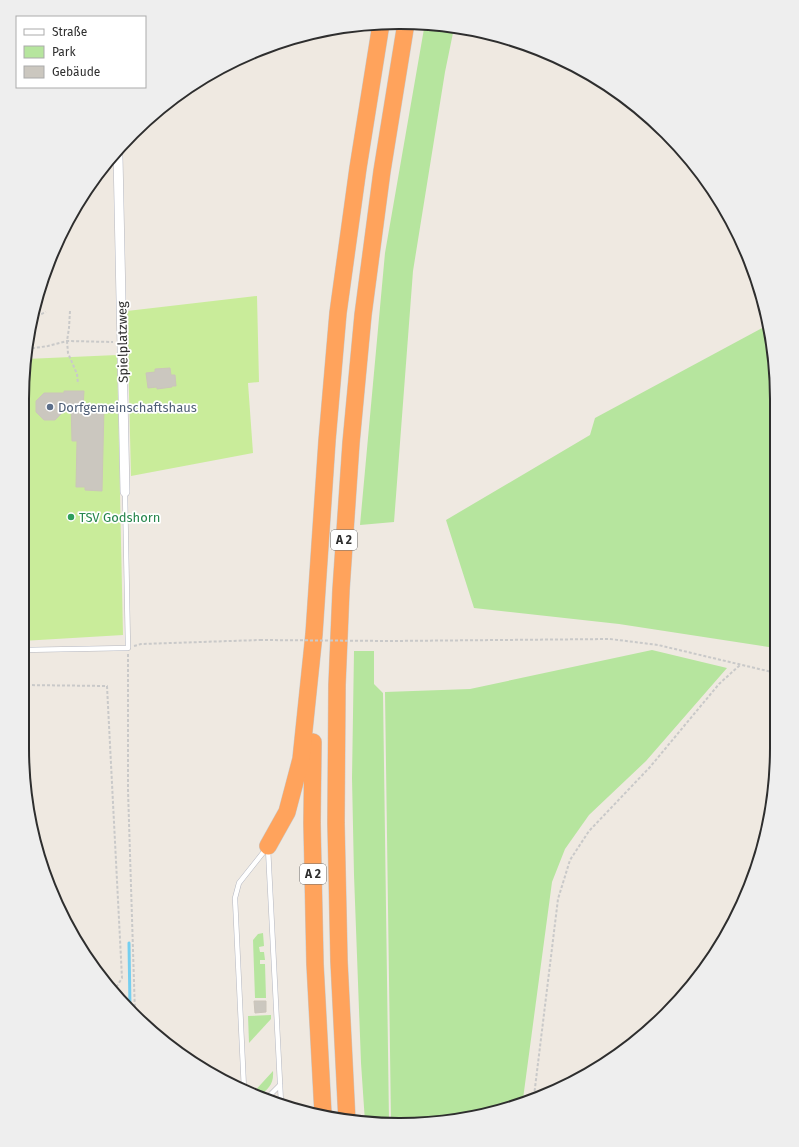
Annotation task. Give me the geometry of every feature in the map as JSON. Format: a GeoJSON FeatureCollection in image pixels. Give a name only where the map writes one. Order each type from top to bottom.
{"type":"FeatureCollection","features":[{"type":"Feature","properties":{"kind":"highway","name":"A 2"},"geometry":{"type":"LineString","coordinates":[[347,1114],[339,961],[336,823],[337,685],[341,590],[351,443],[363,314],[382,171],[405,29]]}},
{"type":"Feature","properties":{"kind":"highway","name":"A 2"},"geometry":{"type":"LineString","coordinates":[[323,1110],[315,964],[312,823],[314,634],[326,449],[338,313],[358,168],[380,30]]}},
{"type":"Feature","properties":{"kind":"highway"},"geometry":{"type":"LineString","coordinates":[[268,846],[287,812],[301,759],[314,634]]}},
{"type":"Feature","properties":{"kind":"street","name":"Spielplatzweg"},"geometry":{"type":"LineString","coordinates":[[118,159],[125,492]]}},
{"type":"Feature","properties":{"kind":"lane","name":"Spielplatzweg"},"geometry":{"type":"LineString","coordinates":[[125,492],[128,648]]}},
{"type":"Feature","properties":{"kind":"lane"},"geometry":{"type":"LineString","coordinates":[[29,650],[128,648]]}},
{"type":"Feature","properties":{"kind":"lane"},"geometry":{"type":"LineString","coordinates":[[268,846],[281,1098]]}},
{"type":"Feature","properties":{"kind":"lane"},"geometry":{"type":"LineString","coordinates":[[244,1084],[235,898],[239,883],[268,846]]}},
{"type":"Feature","properties":{"kind":"lane"},"geometry":{"type":"LineString","coordinates":[[270,1095],[280,1085]]}},
{"type":"Feature","properties":{"kind":"path"},"geometry":{"type":"LineString","coordinates":[[70,311],[67,341],[68,353],[77,374],[78,384]]}},
{"type":"Feature","properties":{"kind":"path"},"geometry":{"type":"LineString","coordinates":[[39,315],[46,312]]}},
{"type":"Feature","properties":{"kind":"path"},"geometry":{"type":"LineString","coordinates":[[32,348],[67,341],[122,343]]}},
{"type":"Feature","properties":{"kind":"path"},"geometry":{"type":"LineString","coordinates":[[135,1006],[128,790],[128,648],[140,644],[260,640],[390,642],[610,639],[658,645],[770,672]]}},
{"type":"Feature","properties":{"kind":"path"},"geometry":{"type":"LineString","coordinates":[[534,1092],[558,899],[570,860],[589,831],[650,767],[719,684],[740,665]]}},
{"type":"Feature","properties":{"kind":"path"},"geometry":{"type":"LineString","coordinates":[[29,685],[107,686],[122,978],[117,986]]}},
{"type":"Feature","properties":{"kind":"green space"},"geometry":{"type":"Polygon","coordinates":[[[424,30],[453,33],[445,72],[413,271],[394,522],[360,525],[385,253],[424,30]]]}},
{"type":"Feature","properties":{"kind":"green space"},"geometry":{"type":"Polygon","coordinates":[[[257,296],[259,382],[248,383],[253,453],[131,476],[127,311],[257,296]]]}},
{"type":"Feature","properties":{"kind":"green space"},"geometry":{"type":"Polygon","coordinates":[[[763,328],[767,351],[770,400],[770,647],[619,624],[474,608],[446,520],[590,435],[595,418],[763,328]]]}},
{"type":"Feature","properties":{"kind":"green space","name":"TSV Godshorn"},"geometry":{"type":"Polygon","coordinates":[[[117,355],[123,635],[29,641],[29,400],[31,359],[117,355]]]}},
{"type":"Feature","properties":{"kind":"green space"},"geometry":{"type":"Polygon","coordinates":[[[652,650],[727,668],[646,761],[589,815],[565,849],[552,882],[523,1096],[472,1111],[448,1115],[391,1118],[385,692],[470,689],[652,650]]]}},
{"type":"Feature","properties":{"kind":"green space"},"geometry":{"type":"Polygon","coordinates":[[[354,651],[374,651],[374,684],[383,693],[389,1118],[365,1116],[361,1063],[352,778],[354,651]]]}},
{"type":"Feature","properties":{"kind":"green space"},"geometry":{"type":"Polygon","coordinates":[[[263,933],[264,946],[259,947],[260,952],[264,952],[265,960],[260,960],[260,964],[265,964],[266,998],[255,998],[253,940],[258,934],[263,933]]]}},
{"type":"Feature","properties":{"kind":"green space"},"geometry":{"type":"Polygon","coordinates":[[[271,1015],[271,1019],[249,1043],[248,1016],[271,1015]]]}},
{"type":"Feature","properties":{"kind":"green space"},"geometry":{"type":"Polygon","coordinates":[[[273,1071],[272,1080],[268,1089],[264,1092],[256,1089],[273,1071]]]}},
{"type":"Feature","properties":{"kind":"building"},"geometry":{"type":"Polygon","coordinates":[[[170,368],[171,375],[175,375],[176,386],[157,389],[157,387],[148,388],[146,373],[155,372],[155,369],[170,368]]]}},
{"type":"Feature","properties":{"kind":"building"},"geometry":{"type":"Polygon","coordinates":[[[64,391],[84,391],[83,407],[104,407],[102,491],[85,490],[85,487],[76,487],[77,441],[72,441],[71,404],[55,420],[44,420],[36,412],[36,401],[44,393],[64,393],[64,391]]]}},
{"type":"Feature","properties":{"kind":"building"},"geometry":{"type":"Polygon","coordinates":[[[254,1001],[266,1001],[266,1012],[255,1013],[254,1001]]]}},
{"type":"Feature","properties":{"kind":"waterway"},"geometry":{"type":"LineString","coordinates":[[129,943],[130,1001]]}},
{"type":"Feature","properties":{"kind":"place","name":"Dorfgemeinschaftshaus"},"geometry":{"type":"Point","coordinates":[50,407]}},
{"type":"Feature","properties":{"kind":"place","name":"TSV Godshorn"},"geometry":{"type":"Point","coordinates":[71,517]}}]}
